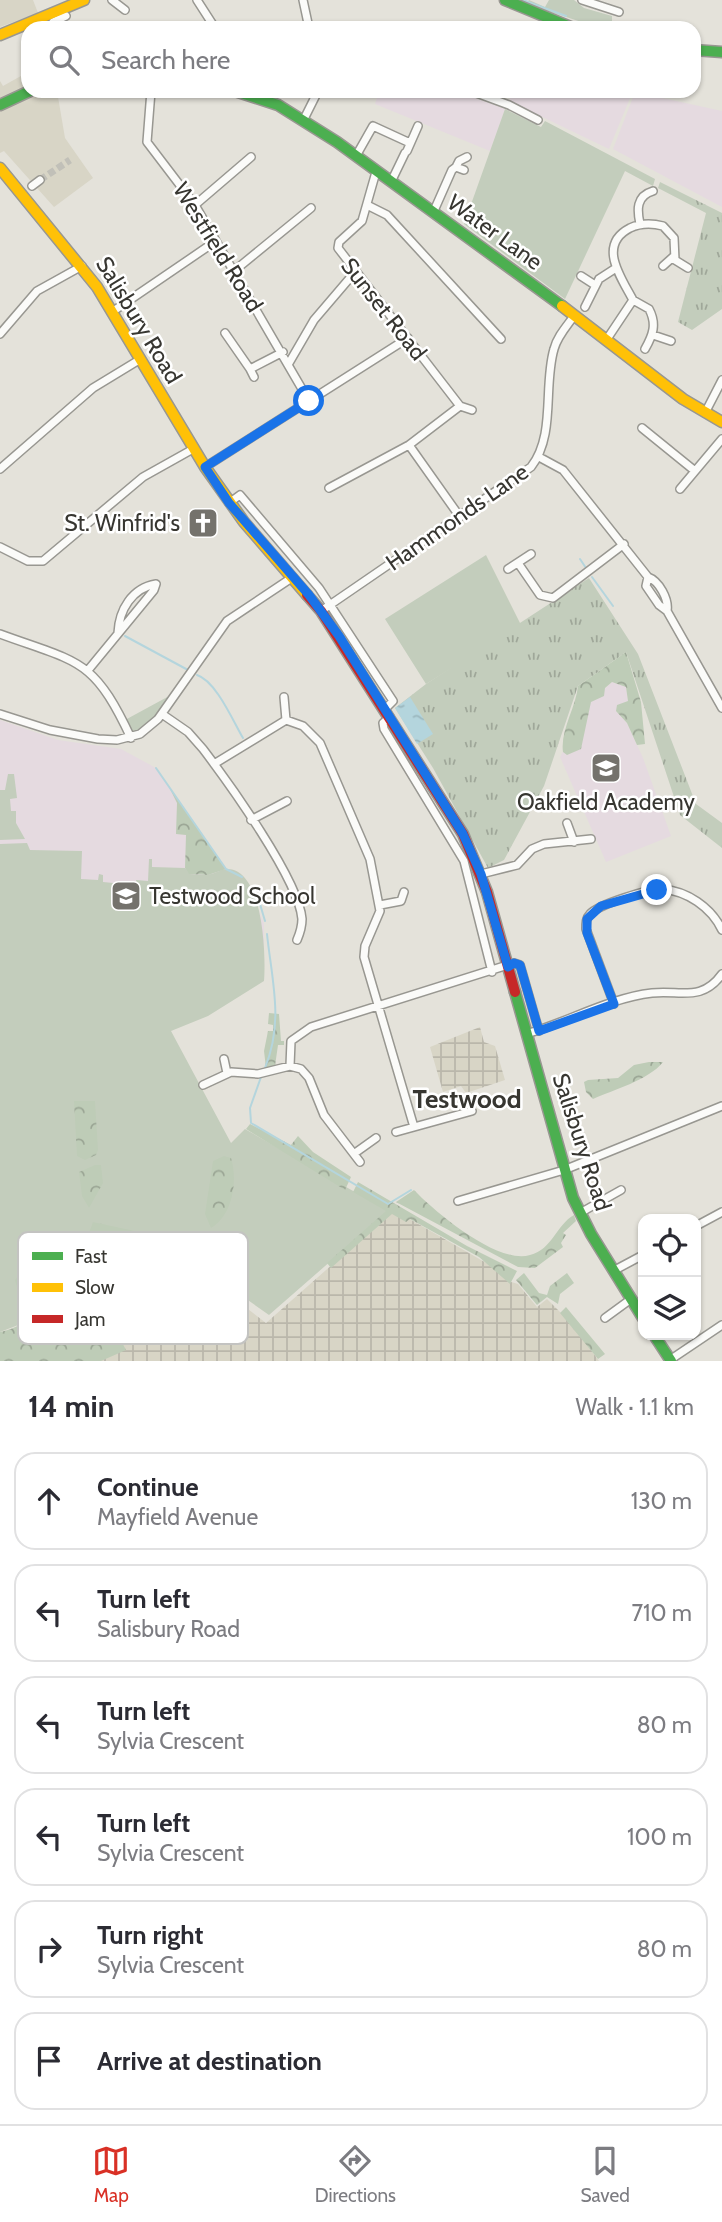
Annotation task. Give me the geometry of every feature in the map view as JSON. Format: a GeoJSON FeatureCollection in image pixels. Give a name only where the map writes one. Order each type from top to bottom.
{"type":"FeatureCollection","features":[{"type":"Feature","properties":{"kind":"main road"},"geometry":{"type":"LineString","coordinates":[[38,21],[82,0]]}},
{"type":"Feature","properties":{"kind":"main road"},"geometry":{"type":"LineString","coordinates":[[505,0],[556,21]]}},
{"type":"Feature","properties":{"kind":"main road"},"geometry":{"type":"LineString","coordinates":[[0,35],[21,27]]}},
{"type":"Feature","properties":{"kind":"main road"},"geometry":{"type":"LineString","coordinates":[[701,50],[722,52]]}},
{"type":"Feature","properties":{"kind":"main road"},"geometry":{"type":"LineString","coordinates":[[0,105],[21,95]]}},
{"type":"Feature","properties":{"kind":"main road","name":"Water Lane"},"geometry":{"type":"LineString","coordinates":[[256,98],[278,105],[356,156],[705,414],[722,422]]}},
{"type":"Feature","properties":{"kind":"main road","name":"Salisbury Road"},"geometry":{"type":"LineString","coordinates":[[0,167],[82,266],[193,449],[229,503],[294,577],[326,608],[387,713],[463,834],[481,874],[564,1170],[580,1213],[638,1310]]}},
{"type":"Feature","properties":{"kind":"main road"},"geometry":{"type":"LineString","coordinates":[[657,1340],[670,1360]]}},
{"type":"Feature","properties":{"kind":"street"},"geometry":{"type":"LineString","coordinates":[[112,0],[125,10]]}},
{"type":"Feature","properties":{"kind":"street"},"geometry":{"type":"LineString","coordinates":[[197,0],[210,21]]}},
{"type":"Feature","properties":{"kind":"street"},"geometry":{"type":"LineString","coordinates":[[303,0],[308,21]]}},
{"type":"Feature","properties":{"kind":"street"},"geometry":{"type":"LineString","coordinates":[[582,0],[619,12]]}},
{"type":"Feature","properties":{"kind":"street","name":"Westfield Road"},"geometry":{"type":"LineString","coordinates":[[150,98],[147,142],[195,205],[283,352],[309,401]]}},
{"type":"Feature","properties":{"kind":"street"},"geometry":{"type":"LineString","coordinates":[[303,121],[314,98]]}},
{"type":"Feature","properties":{"kind":"street"},"geometry":{"type":"LineString","coordinates":[[490,98],[538,120]]}},
{"type":"Feature","properties":{"kind":"street"},"geometry":{"type":"LineString","coordinates":[[356,156],[373,126],[411,142]]}},
{"type":"Feature","properties":{"kind":"street"},"geometry":{"type":"LineString","coordinates":[[391,182],[418,126]]}},
{"type":"Feature","properties":{"kind":"street"},"geometry":{"type":"LineString","coordinates":[[195,205],[251,157]]}},
{"type":"Feature","properties":{"kind":"street"},"geometry":{"type":"LineString","coordinates":[[433,213],[445,181],[460,169],[459,161],[467,157]]}},
{"type":"Feature","properties":{"kind":"street","name":"Sunset Road"},"geometry":{"type":"LineString","coordinates":[[376,172],[362,221],[339,242],[338,248],[460,406]]}},
{"type":"Feature","properties":{"kind":"street"},"geometry":{"type":"LineString","coordinates":[[32,186],[40,180]]}},
{"type":"Feature","properties":{"kind":"street"},"geometry":{"type":"LineString","coordinates":[[640,224],[638,206],[649,192],[642,185]]}},
{"type":"Feature","properties":{"kind":"street"},"geometry":{"type":"LineString","coordinates":[[629,203],[638,206]]}},
{"type":"Feature","properties":{"kind":"street"},"geometry":{"type":"LineString","coordinates":[[367,205],[387,215],[497,338]]}},
{"type":"Feature","properties":{"kind":"street"},"geometry":{"type":"LineString","coordinates":[[234,271],[311,208]]}},
{"type":"Feature","properties":{"kind":"street"},"geometry":{"type":"LineString","coordinates":[[645,349],[653,335],[653,320],[649,309],[633,300],[616,268],[612,256],[614,242],[623,232],[640,224],[661,225],[671,232],[675,243],[673,257],[663,266]]}},
{"type":"Feature","properties":{"kind":"street"},"geometry":{"type":"LineString","coordinates":[[112,312],[216,241]]}},
{"type":"Feature","properties":{"kind":"street"},"geometry":{"type":"LineString","coordinates":[[673,257],[688,268]]}},
{"type":"Feature","properties":{"kind":"street"},"geometry":{"type":"LineString","coordinates":[[0,334],[37,291],[82,266]]}},
{"type":"Feature","properties":{"kind":"street"},"geometry":{"type":"LineString","coordinates":[[584,307],[604,274],[616,268]]}},
{"type":"Feature","properties":{"kind":"street"},"geometry":{"type":"LineString","coordinates":[[289,363],[324,306],[355,272]]}},
{"type":"Feature","properties":{"kind":"street"},"geometry":{"type":"LineString","coordinates":[[581,276],[595,285]]}},
{"type":"Feature","properties":{"kind":"street"},"geometry":{"type":"LineString","coordinates":[[607,339],[633,300]]}},
{"type":"Feature","properties":{"kind":"street","name":"Hammonds Lane"},"geometry":{"type":"LineString","coordinates":[[326,608],[531,467],[539,457],[553,350],[574,316]]}},
{"type":"Feature","properties":{"kind":"street"},"geometry":{"type":"LineString","coordinates":[[225,332],[252,373],[283,352]]}},
{"type":"Feature","properties":{"kind":"street"},"geometry":{"type":"LineString","coordinates":[[653,335],[671,341]]}},
{"type":"Feature","properties":{"kind":"street"},"geometry":{"type":"LineString","coordinates":[[205,467],[408,338]]}},
{"type":"Feature","properties":{"kind":"street"},"geometry":{"type":"LineString","coordinates":[[0,469],[93,388],[139,360]]}},
{"type":"Feature","properties":{"kind":"street"},"geometry":{"type":"LineString","coordinates":[[705,414],[722,380]]}},
{"type":"Feature","properties":{"kind":"street"},"geometry":{"type":"LineString","coordinates":[[329,488],[409,445],[460,406],[472,410]]}},
{"type":"Feature","properties":{"kind":"street"},"geometry":{"type":"LineString","coordinates":[[642,428],[695,471]]}},
{"type":"Feature","properties":{"kind":"street"},"geometry":{"type":"LineString","coordinates":[[680,489],[722,439]]}},
{"type":"Feature","properties":{"kind":"street"},"geometry":{"type":"LineString","coordinates":[[409,445],[460,517]]}},
{"type":"Feature","properties":{"kind":"street"},"geometry":{"type":"LineString","coordinates":[[0,547],[28,561],[43,561],[143,477],[193,449]]}},
{"type":"Feature","properties":{"kind":"street"},"geometry":{"type":"LineString","coordinates":[[539,457],[563,470],[648,577],[653,579],[668,602],[667,611],[722,708]]}},
{"type":"Feature","properties":{"kind":"street","name":"Salisbury Road"},"geometry":{"type":"LineString","coordinates":[[229,503],[240,495],[326,608]]}},
{"type":"Feature","properties":{"kind":"street"},"geometry":{"type":"LineString","coordinates":[[517,563],[540,595],[553,598],[624,544]]}},
{"type":"Feature","properties":{"kind":"street"},"geometry":{"type":"LineString","coordinates":[[508,569],[531,554]]}},
{"type":"Feature","properties":{"kind":"street"},"geometry":{"type":"LineString","coordinates":[[0,714],[72,734],[112,740],[131,738],[147,730],[162,714],[227,621],[294,577]]}},
{"type":"Feature","properties":{"kind":"street"},"geometry":{"type":"LineString","coordinates":[[89,669],[118,633],[156,584],[134,594],[125,606],[118,633]]}},
{"type":"Feature","properties":{"kind":"street"},"geometry":{"type":"LineString","coordinates":[[0,634],[89,669],[107,690],[131,738]]}},
{"type":"Feature","properties":{"kind":"street"},"geometry":{"type":"LineString","coordinates":[[284,697],[286,720]]}},
{"type":"Feature","properties":{"kind":"street","name":"Salisbury Road"},"geometry":{"type":"LineString","coordinates":[[387,713],[384,729],[468,872],[492,972]]}},
{"type":"Feature","properties":{"kind":"street"},"geometry":{"type":"LineString","coordinates":[[162,714],[198,742],[282,868],[300,912],[302,926],[297,940]]}},
{"type":"Feature","properties":{"kind":"street"},"geometry":{"type":"LineString","coordinates":[[214,764],[286,720]]}},
{"type":"Feature","properties":{"kind":"street"},"geometry":{"type":"LineString","coordinates":[[286,720],[305,728],[323,747],[367,852],[380,905],[379,917],[363,953],[414,1127]]}},
{"type":"Feature","properties":{"kind":"street"},"geometry":{"type":"LineString","coordinates":[[251,820],[288,801]]}},
{"type":"Feature","properties":{"kind":"street"},"geometry":{"type":"LineString","coordinates":[[567,823],[575,842]]}},
{"type":"Feature","properties":{"kind":"street"},"geometry":{"type":"LineString","coordinates":[[481,874],[517,865],[532,849],[544,844],[592,839]]}},
{"type":"Feature","properties":{"kind":"street"},"geometry":{"type":"LineString","coordinates":[[614,1004],[586,929],[587,919],[594,910],[653,890],[667,890],[705,906],[722,930]]}},
{"type":"Feature","properties":{"kind":"street"},"geometry":{"type":"LineString","coordinates":[[380,905],[404,900]]}},
{"type":"Feature","properties":{"kind":"street","name":"Salisbury Road"},"geometry":{"type":"LineString","coordinates":[[508,967],[514,963],[520,965],[539,1031]]}},
{"type":"Feature","properties":{"kind":"street"},"geometry":{"type":"LineString","coordinates":[[290,1066],[292,1039],[322,1023],[508,967]]}},
{"type":"Feature","properties":{"kind":"street"},"geometry":{"type":"LineString","coordinates":[[526,1034],[652,993],[697,994],[722,974]]}},
{"type":"Feature","properties":{"kind":"street"},"geometry":{"type":"LineString","coordinates":[[224,1059],[227,1073]]}},
{"type":"Feature","properties":{"kind":"street"},"geometry":{"type":"LineString","coordinates":[[203,1085],[227,1073],[258,1074],[290,1066],[307,1074],[324,1115],[360,1162]]}},
{"type":"Feature","properties":{"kind":"street"},"geometry":{"type":"LineString","coordinates":[[458,1201],[564,1170],[722,1106]]}},
{"type":"Feature","properties":{"kind":"street"},"geometry":{"type":"LineString","coordinates":[[396,1132],[472,1111]]}},
{"type":"Feature","properties":{"kind":"street"},"geometry":{"type":"LineString","coordinates":[[355,1153],[376,1138]]}},
{"type":"Feature","properties":{"kind":"street"},"geometry":{"type":"LineString","coordinates":[[580,1213],[621,1190]]}},
{"type":"Feature","properties":{"kind":"street"},"geometry":{"type":"LineString","coordinates":[[701,1223],[722,1212]]}},
{"type":"Feature","properties":{"kind":"street"},"geometry":{"type":"LineString","coordinates":[[613,1271],[638,1258]]}},
{"type":"Feature","properties":{"kind":"street"},"geometry":{"type":"LineString","coordinates":[[605,1318],[631,1299]]}},
{"type":"Feature","properties":{"kind":"street"},"geometry":{"type":"LineString","coordinates":[[670,1360],[722,1325]]}},
{"type":"Feature","properties":{"kind":"shaded area"},"geometry":{"type":"Polygon","coordinates":[[[0,0],[33,0],[38,13],[0,27],[0,0]]]}},
{"type":"Feature","properties":{"kind":"shaded area"},"geometry":{"type":"Polygon","coordinates":[[[21,76],[21,98],[58,98],[65,138],[93,178],[54,207],[4,151],[0,153],[0,81],[3,86],[21,76]]]}},
{"type":"Feature","properties":{"kind":"shaded area"},"geometry":{"type":"Polygon","coordinates":[[[377,98],[475,98],[505,109],[490,151],[375,104],[377,98]]]}},
{"type":"Feature","properties":{"kind":"shaded area"},"geometry":{"type":"Polygon","coordinates":[[[510,98],[630,98],[609,149],[509,101],[510,98]]]}},
{"type":"Feature","properties":{"kind":"shaded area"},"geometry":{"type":"Polygon","coordinates":[[[633,98],[662,98],[722,111],[722,207],[613,149],[633,98]]]}},
{"type":"Feature","properties":{"kind":"shaded area","name":"Oakfield Academy"},"geometry":{"type":"Polygon","coordinates":[[[612,682],[626,687],[628,701],[616,711],[627,723],[643,758],[671,836],[606,862],[560,757],[588,704],[612,682]]]}},
{"type":"Feature","properties":{"kind":"shaded area","name":"Testwood School"},"geometry":{"type":"Polygon","coordinates":[[[0,720],[58,740],[121,749],[156,768],[226,869],[236,871],[245,881],[264,923],[264,981],[0,1071],[0,720]]]}},
{"type":"Feature","properties":{"kind":"shaded area"},"geometry":{"type":"Polygon","coordinates":[[[480,1027],[484,1042],[495,1046],[505,1080],[466,1093],[461,1086],[443,1092],[430,1047],[480,1027]]]}},
{"type":"Feature","properties":{"kind":"shaded area"},"geometry":{"type":"Polygon","coordinates":[[[394,1210],[495,1268],[508,1281],[518,1284],[537,1307],[547,1299],[572,1324],[599,1361],[87,1361],[105,1344],[248,1344],[248,1309],[266,1323],[394,1210]]]}},
{"type":"Feature","properties":{"kind":"green space"},"geometry":{"type":"Polygon","coordinates":[[[529,0],[545,7],[549,0],[574,0],[584,8],[612,16],[612,21],[578,21],[526,4],[529,0]]]}},
{"type":"Feature","properties":{"kind":"green space"},"geometry":{"type":"Polygon","coordinates":[[[505,109],[541,127],[545,121],[655,179],[653,186],[625,171],[565,299],[464,224],[505,109]]]}},
{"type":"Feature","properties":{"kind":"green space"},"geometry":{"type":"Polygon","coordinates":[[[660,182],[722,213],[722,309],[692,330],[678,322],[706,213],[658,188],[660,182]]]}},
{"type":"Feature","properties":{"kind":"green space"},"geometry":{"type":"Polygon","coordinates":[[[486,555],[521,625],[426,684],[385,619],[486,555]]]}},
{"type":"Feature","properties":{"kind":"green space"},"geometry":{"type":"Polygon","coordinates":[[[589,578],[638,654],[696,804],[722,823],[722,848],[680,815],[626,652],[578,686],[544,786],[504,860],[488,868],[433,768],[395,708],[426,684],[589,578]]]}},
{"type":"Feature","properties":{"kind":"green space"},"geometry":{"type":"Polygon","coordinates":[[[626,652],[641,702],[645,744],[637,745],[627,723],[616,711],[617,705],[628,701],[626,687],[612,682],[605,688],[604,696],[591,702],[581,749],[567,755],[563,752],[564,736],[578,686],[626,652]]]}},
{"type":"Feature","properties":{"kind":"green space"},"geometry":{"type":"Polygon","coordinates":[[[171,695],[150,723],[132,733],[125,720],[171,695]]]}},
{"type":"Feature","properties":{"kind":"green space"},"geometry":{"type":"Polygon","coordinates":[[[8,774],[14,774],[17,798],[10,799],[11,811],[16,811],[16,823],[25,839],[0,840],[0,790],[5,790],[8,774]]]}},
{"type":"Feature","properties":{"kind":"green space"},"geometry":{"type":"Polygon","coordinates":[[[169,787],[226,869],[208,875],[189,874],[185,868],[186,835],[176,834],[177,803],[169,787]]]}},
{"type":"Feature","properties":{"kind":"green space"},"geometry":{"type":"Polygon","coordinates":[[[27,843],[30,850],[82,851],[81,879],[98,880],[99,874],[103,875],[103,882],[113,883],[113,896],[138,897],[136,880],[148,881],[149,859],[152,859],[152,867],[185,868],[190,874],[208,875],[227,869],[239,873],[249,883],[263,935],[264,981],[208,1016],[171,1031],[231,1143],[245,1129],[388,1211],[269,1315],[248,1300],[248,1232],[18,1232],[18,1325],[0,1332],[0,844],[27,843]]]}},
{"type":"Feature","properties":{"kind":"green space"},"geometry":{"type":"Polygon","coordinates":[[[269,1013],[279,1014],[281,1041],[284,1041],[284,1045],[278,1045],[275,1066],[266,1068],[264,1051],[268,1031],[273,1031],[273,1025],[268,1024],[269,1013]]]}},
{"type":"Feature","properties":{"kind":"green space"},"geometry":{"type":"Polygon","coordinates":[[[663,1062],[640,1079],[593,1099],[586,1092],[584,1082],[588,1080],[618,1078],[634,1065],[663,1062]]]}},
{"type":"Feature","properties":{"kind":"green space"},"geometry":{"type":"Polygon","coordinates":[[[74,1101],[95,1101],[98,1150],[96,1155],[85,1160],[77,1156],[74,1101]]]}},
{"type":"Feature","properties":{"kind":"green space"},"geometry":{"type":"Polygon","coordinates":[[[250,1124],[291,1145],[298,1136],[313,1152],[351,1177],[345,1190],[246,1129],[250,1124]]]}},
{"type":"Feature","properties":{"kind":"green space"},"geometry":{"type":"Polygon","coordinates":[[[224,1156],[231,1158],[234,1186],[229,1206],[211,1228],[205,1214],[213,1161],[224,1156]]]}},
{"type":"Feature","properties":{"kind":"green space"},"geometry":{"type":"Polygon","coordinates":[[[101,1165],[103,1183],[89,1208],[82,1196],[79,1172],[101,1165]]]}},
{"type":"Feature","properties":{"kind":"green space"},"geometry":{"type":"Polygon","coordinates":[[[358,1182],[467,1246],[517,1271],[510,1284],[479,1257],[410,1219],[406,1222],[392,1214],[331,1268],[327,1263],[386,1211],[353,1192],[358,1182]]]}},
{"type":"Feature","properties":{"kind":"green space"},"geometry":{"type":"Polygon","coordinates":[[[414,1190],[451,1223],[485,1245],[517,1256],[538,1252],[568,1219],[574,1215],[576,1221],[563,1233],[566,1235],[561,1243],[563,1247],[535,1268],[518,1267],[396,1202],[414,1190]]]}},
{"type":"Feature","properties":{"kind":"green space"},"geometry":{"type":"Polygon","coordinates":[[[93,1222],[139,1232],[89,1232],[93,1222]]]}},
{"type":"Feature","properties":{"kind":"green space"},"geometry":{"type":"Polygon","coordinates":[[[524,1273],[539,1293],[547,1295],[550,1286],[567,1273],[574,1283],[560,1294],[558,1304],[547,1297],[537,1305],[516,1280],[524,1273]]]}},
{"type":"Feature","properties":{"kind":"green space"},"geometry":{"type":"Polygon","coordinates":[[[566,1307],[605,1354],[598,1359],[560,1313],[566,1307]]]}},
{"type":"Feature","properties":{"kind":"green space"},"geometry":{"type":"Polygon","coordinates":[[[17,1326],[18,1344],[123,1344],[126,1350],[101,1361],[0,1361],[0,1332],[17,1326]]]}},
{"type":"Feature","properties":{"kind":"water"},"geometry":{"type":"Polygon","coordinates":[[[410,697],[433,734],[417,744],[395,708],[410,697]]]}},
{"type":"Feature","properties":{"kind":"waterway"},"geometry":{"type":"LineString","coordinates":[[523,0],[566,16]]}},
{"type":"Feature","properties":{"kind":"waterway"},"geometry":{"type":"LineString","coordinates":[[580,559],[586,568]]}},
{"type":"Feature","properties":{"kind":"waterway"},"geometry":{"type":"LineString","coordinates":[[592,577],[613,606]]}},
{"type":"Feature","properties":{"kind":"waterway"},"geometry":{"type":"LineString","coordinates":[[125,636],[188,670]]}},
{"type":"Feature","properties":{"kind":"waterway"},"geometry":{"type":"LineString","coordinates":[[197,675],[217,693],[243,738]]}},
{"type":"Feature","properties":{"kind":"waterway"},"geometry":{"type":"LineString","coordinates":[[156,768],[226,869],[242,877]]}},
{"type":"Feature","properties":{"kind":"waterway"},"geometry":{"type":"LineString","coordinates":[[260,904],[265,921]]}},
{"type":"Feature","properties":{"kind":"waterway"},"geometry":{"type":"LineString","coordinates":[[265,1068],[271,1051],[275,1018],[274,985],[267,934]]}},
{"type":"Feature","properties":{"kind":"waterway"},"geometry":{"type":"LineString","coordinates":[[261,1077],[250,1108],[251,1123],[388,1204],[411,1190]]}},
{"type":"Feature","properties":{"kind":"tunnel"},"geometry":{"type":"LineString","coordinates":[[40,180],[70,160]]}},
{"type":"Feature","properties":{"kind":"traffic: fast"},"geometry":{"type":"LineString","coordinates":[[505,0],[556,21]]}},
{"type":"Feature","properties":{"kind":"traffic: fast"},"geometry":{"type":"LineString","coordinates":[[701,50],[722,52]]}},
{"type":"Feature","properties":{"kind":"traffic: fast"},"geometry":{"type":"LineString","coordinates":[[0,105],[21,95]]}},
{"type":"Feature","properties":{"kind":"traffic: fast"},"geometry":{"type":"LineString","coordinates":[[256,98],[278,105],[337,142],[562,306]]}},
{"type":"Feature","properties":{"kind":"traffic: fast"},"geometry":{"type":"LineString","coordinates":[[515,992],[573,1198],[591,1234],[638,1310]]}},
{"type":"Feature","properties":{"kind":"traffic: fast"},"geometry":{"type":"LineString","coordinates":[[657,1340],[671,1361]]}},
{"type":"Feature","properties":{"kind":"traffic: slow"},"geometry":{"type":"LineString","coordinates":[[34,21],[84,0]]}},
{"type":"Feature","properties":{"kind":"traffic: slow"},"geometry":{"type":"LineString","coordinates":[[0,35],[21,26]]}},
{"type":"Feature","properties":{"kind":"traffic: slow"},"geometry":{"type":"LineString","coordinates":[[0,168],[97,287],[205,467],[244,522],[307,595]]}},
{"type":"Feature","properties":{"kind":"traffic: slow"},"geometry":{"type":"LineString","coordinates":[[562,306],[683,399],[722,422]]}},
{"type":"Feature","properties":{"kind":"traffic: jam"},"geometry":{"type":"LineString","coordinates":[[307,595],[321,611],[463,834],[487,892],[515,992]]}},
{"type":"Feature","properties":{"kind":"place","name":"St. Winfrid's"},"geometry":{"type":"Point","coordinates":[203,523]}},
{"type":"Feature","properties":{"kind":"place","name":"Oakfield Academy"},"geometry":{"type":"Point","coordinates":[606,768]}},
{"type":"Feature","properties":{"kind":"place","name":"Testwood School"},"geometry":{"type":"Point","coordinates":[126,896]}},
{"type":"Feature","properties":{"kind":"district","name":"Testwood"},"geometry":{"type":"Point","coordinates":[467,1099]}},
{"type":"Feature","properties":{"kind":"route"},"geometry":{"type":"LineString","coordinates":[[309,401],[205,467],[244,522],[294,577],[339,636],[463,834],[481,874],[508,967],[514,963],[520,965],[539,1031],[614,1004],[587,933],[587,919],[601,906],[657,890]]}}]}
